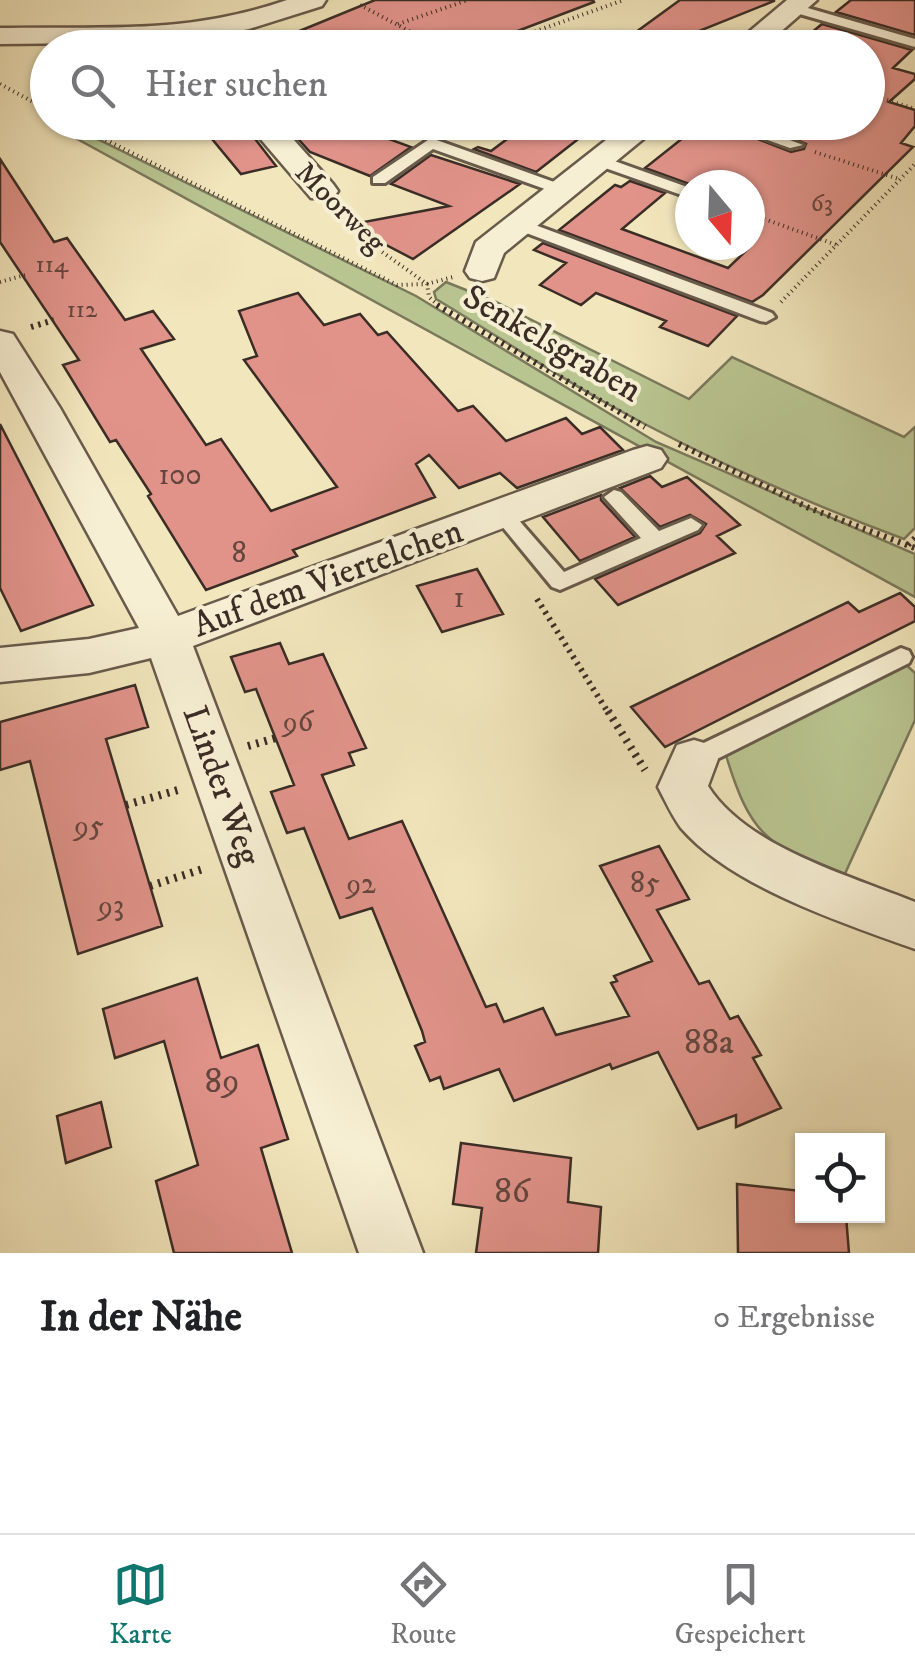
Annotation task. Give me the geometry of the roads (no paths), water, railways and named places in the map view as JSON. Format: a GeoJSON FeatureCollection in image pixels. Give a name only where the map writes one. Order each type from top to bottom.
{"type":"FeatureCollection","features":[{"type":"Feature","properties":{"kind":"street"},"geometry":{"type":"LineString","coordinates":[[226,30],[313,0]]}},
{"type":"Feature","properties":{"kind":"street"},"geometry":{"type":"LineString","coordinates":[[766,30],[799,4]]}},
{"type":"Feature","properties":{"kind":"street"},"geometry":{"type":"LineString","coordinates":[[42,30],[77,25],[117,30]]}},
{"type":"Feature","properties":{"kind":"street"},"geometry":{"type":"LineString","coordinates":[[0,36],[30,32]]}},
{"type":"Feature","properties":{"kind":"street","name":"Moorweg"},"geometry":{"type":"LineString","coordinates":[[277,140],[322,191]]}},
{"type":"Feature","properties":{"kind":"street"},"geometry":{"type":"LineString","coordinates":[[482,271],[488,249],[626,140]]}},
{"type":"Feature","properties":{"kind":"street","name":"Linder Weg"},"geometry":{"type":"LineString","coordinates":[[0,342],[41,408],[167,638],[391,1253]]}},
{"type":"Feature","properties":{"kind":"street","name":"Auf dem Viertelchen"},"geometry":{"type":"LineString","coordinates":[[0,665],[89,656],[167,638],[502,514],[657,443]]}},
{"type":"Feature","properties":{"kind":"street"},"geometry":{"type":"LineString","coordinates":[[690,775],[707,824],[732,844],[915,926]]}},
{"type":"Feature","properties":{"kind":"lane"},"geometry":{"type":"LineString","coordinates":[[799,4],[876,30]]}},
{"type":"Feature","properties":{"kind":"lane"},"geometry":{"type":"LineString","coordinates":[[777,140],[794,146]]}},
{"type":"Feature","properties":{"kind":"lane"},"geometry":{"type":"LineString","coordinates":[[379,180],[431,144],[562,190]]}},
{"type":"Feature","properties":{"kind":"lane"},"geometry":{"type":"LineString","coordinates":[[600,161],[675,188]]}},
{"type":"Feature","properties":{"kind":"lane"},"geometry":{"type":"LineString","coordinates":[[519,224],[658,268],[766,318]]}},
{"type":"Feature","properties":{"kind":"lane"},"geometry":{"type":"LineString","coordinates":[[614,497],[655,540]]}},
{"type":"Feature","properties":{"kind":"lane"},"geometry":{"type":"LineString","coordinates":[[502,514],[560,582],[691,524]]}},
{"type":"Feature","properties":{"kind":"lane"},"geometry":{"type":"LineString","coordinates":[[690,775],[900,657]]}}]}
